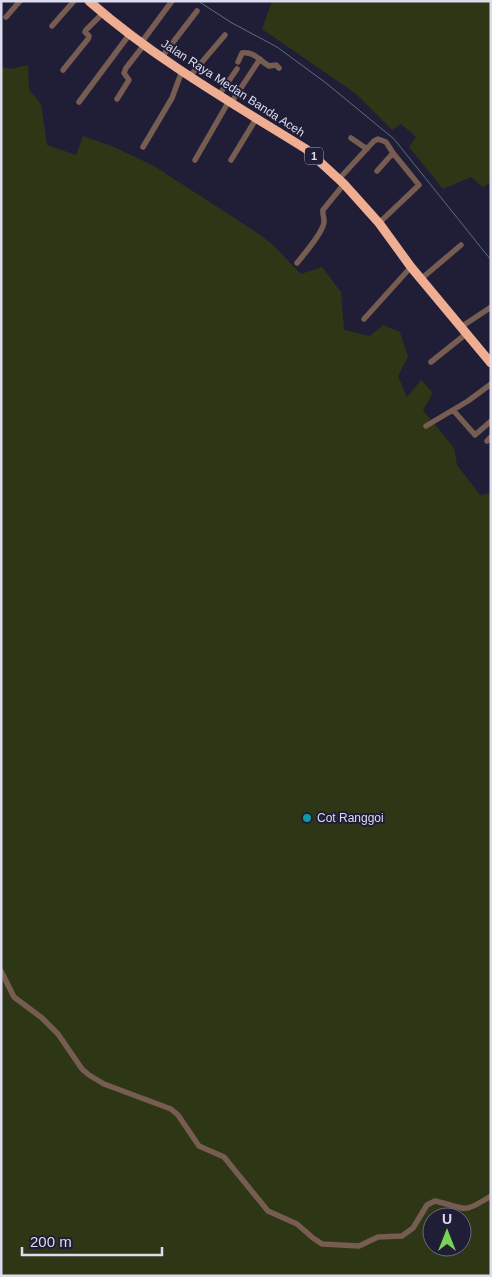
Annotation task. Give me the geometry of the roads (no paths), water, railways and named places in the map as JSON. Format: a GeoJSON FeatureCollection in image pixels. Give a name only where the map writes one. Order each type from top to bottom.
{"type":"FeatureCollection","features":[{"type":"Feature","properties":{"kind":"highway","name":"Jalan Raya Medan Banda Aceh"},"geometry":{"type":"LineString","coordinates":[[89,1],[129,35],[306,150],[342,181],[379,223],[421,279],[491,363]]}},
{"type":"Feature","properties":{"kind":"street"},"geometry":{"type":"LineString","coordinates":[[6,17],[20,1]]}},
{"type":"Feature","properties":{"kind":"street"},"geometry":{"type":"LineString","coordinates":[[52,26],[74,1]]}},
{"type":"Feature","properties":{"kind":"street"},"geometry":{"type":"LineString","coordinates":[[117,99],[129,80],[124,73],[126,68],[172,1]]}},
{"type":"Feature","properties":{"kind":"street"},"geometry":{"type":"LineString","coordinates":[[162,58],[197,11]]}},
{"type":"Feature","properties":{"kind":"street"},"geometry":{"type":"LineString","coordinates":[[63,70],[88,39],[85,31],[102,13]]}},
{"type":"Feature","properties":{"kind":"street"},"geometry":{"type":"LineString","coordinates":[[78,102],[129,35]]}},
{"type":"Feature","properties":{"kind":"street"},"geometry":{"type":"LineString","coordinates":[[190,76],[225,35]]}},
{"type":"Feature","properties":{"kind":"street"},"geometry":{"type":"LineString","coordinates":[[219,95],[241,55],[245,52],[250,53],[269,66],[276,65],[280,68]]}},
{"type":"Feature","properties":{"kind":"street"},"geometry":{"type":"LineString","coordinates":[[195,160],[230,102],[260,59]]}},
{"type":"Feature","properties":{"kind":"street"},"geometry":{"type":"LineString","coordinates":[[143,147],[172,98],[182,71]]}},
{"type":"Feature","properties":{"kind":"street"},"geometry":{"type":"LineString","coordinates":[[231,160],[256,119]]}},
{"type":"Feature","properties":{"kind":"street"},"geometry":{"type":"LineString","coordinates":[[351,138],[366,149]]}},
{"type":"Feature","properties":{"kind":"street"},"geometry":{"type":"LineString","coordinates":[[297,263],[322,228],[324,221],[322,214],[342,181],[366,149],[378,139],[386,142],[419,184],[379,223]]}},
{"type":"Feature","properties":{"kind":"street"},"geometry":{"type":"LineString","coordinates":[[377,171],[393,153]]}},
{"type":"Feature","properties":{"kind":"street"},"geometry":{"type":"LineString","coordinates":[[421,279],[461,245]]}},
{"type":"Feature","properties":{"kind":"street"},"geometry":{"type":"LineString","coordinates":[[364,319],[411,266]]}},
{"type":"Feature","properties":{"kind":"street"},"geometry":{"type":"LineString","coordinates":[[431,362],[491,307]]}},
{"type":"Feature","properties":{"kind":"street"},"geometry":{"type":"LineString","coordinates":[[426,426],[491,384]]}},
{"type":"Feature","properties":{"kind":"street"},"geometry":{"type":"LineString","coordinates":[[453,410],[475,435],[491,421]]}},
{"type":"Feature","properties":{"kind":"street"},"geometry":{"type":"LineString","coordinates":[[1,971],[14,997],[42,1018],[58,1034],[88,1075],[104,1084],[172,1109],[199,1146],[224,1157],[268,1211],[297,1224],[317,1242],[326,1245],[351,1246],[366,1243],[382,1236],[402,1236],[413,1228],[423,1209],[431,1202],[435,1201],[468,1210],[491,1196]]}},
{"type":"Feature","properties":{"kind":"waterway"},"geometry":{"type":"LineString","coordinates":[[198,1],[232,23],[277,47],[326,83],[394,139],[491,260]]}},
{"type":"Feature","properties":{"kind":"place","name":"Cot Ranggoi"},"geometry":{"type":"Point","coordinates":[307,818]}}]}
